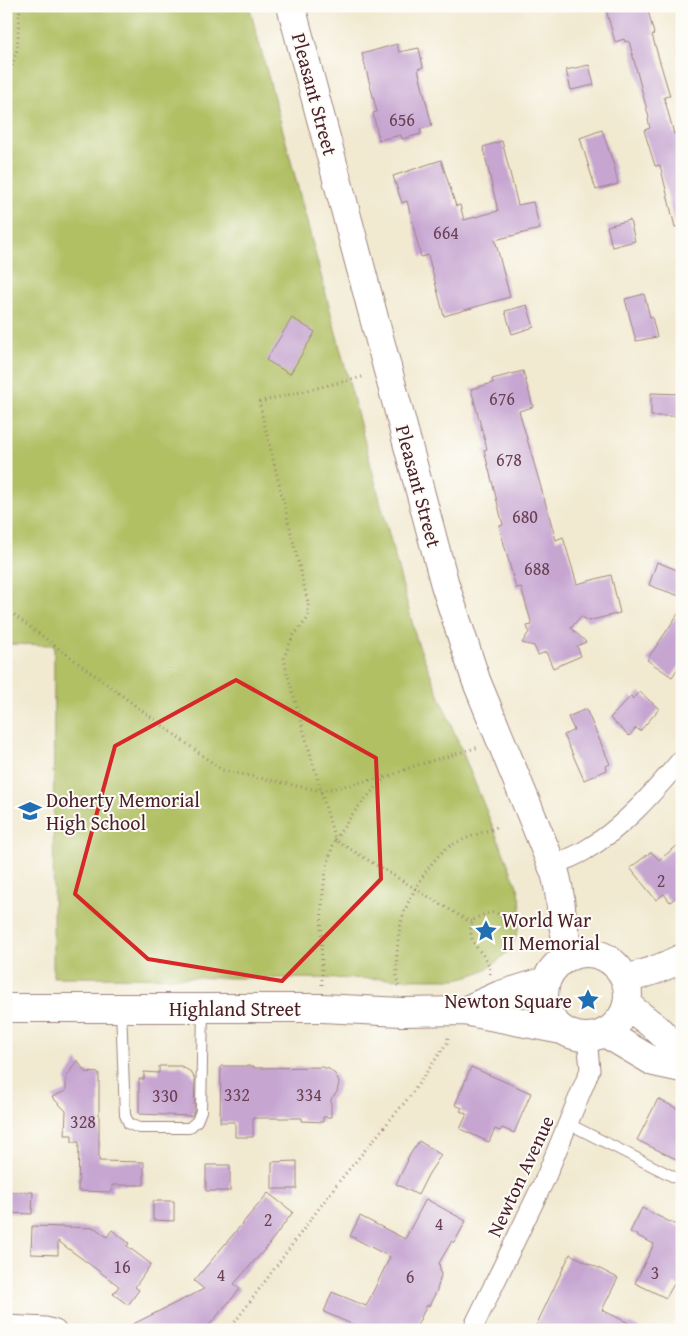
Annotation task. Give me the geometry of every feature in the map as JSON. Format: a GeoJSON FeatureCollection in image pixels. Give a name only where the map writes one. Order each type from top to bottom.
{"type":"FeatureCollection","features":[{"type":"Feature","properties":{"kind":"main road","name":"Pleasant Street"},"geometry":{"type":"LineString","coordinates":[[291,6],[445,585],[476,680],[560,889],[562,916],[572,956]]}},
{"type":"Feature","properties":{"kind":"main road"},"geometry":{"type":"LineString","coordinates":[[682,1052],[655,1027],[626,992],[618,968],[609,959],[597,954],[584,953],[560,962],[552,970],[546,982],[544,999],[550,1017],[654,1062],[682,1068]]}},
{"type":"Feature","properties":{"kind":"main road"},"geometry":{"type":"LineString","coordinates":[[585,1033],[615,1026],[623,1016],[626,992],[644,975],[682,958]]}},
{"type":"Feature","properties":{"kind":"main road","name":"Highland Street"},"geometry":{"type":"LineString","coordinates":[[464,1011],[500,995],[546,982]]}},
{"type":"Feature","properties":{"kind":"main road","name":"Highland Street"},"geometry":{"type":"LineString","coordinates":[[6,1008],[322,1008],[402,1012],[464,1011],[585,1033]]}},
{"type":"Feature","properties":{"kind":"street"},"geometry":{"type":"LineString","coordinates":[[552,866],[584,852],[605,836],[636,810],[682,759]]}},
{"type":"Feature","properties":{"kind":"street","name":"Newton Avenue"},"geometry":{"type":"LineString","coordinates":[[472,1330],[545,1179],[590,1070],[585,1033]]}},
{"type":"Feature","properties":{"kind":"street"},"geometry":{"type":"LineString","coordinates":[[6,1325],[46,1327],[56,1330]]}},
{"type":"Feature","properties":{"kind":"lane"},"geometry":{"type":"LineString","coordinates":[[121,1008],[125,1115],[129,1124],[139,1128],[189,1128],[197,1121],[201,1111],[203,1008]]}},
{"type":"Feature","properties":{"kind":"lane"},"geometry":{"type":"LineString","coordinates":[[569,1124],[682,1181]]}},
{"type":"Feature","properties":{"kind":"path"},"geometry":{"type":"LineString","coordinates":[[6,86],[17,50],[20,6]]}},
{"type":"Feature","properties":{"kind":"path"},"geometry":{"type":"LineString","coordinates":[[388,371],[259,402],[308,602],[308,618],[292,636],[284,657],[286,669],[334,840],[467,920],[472,921],[484,914],[502,913],[512,922],[523,927]]}},
{"type":"Feature","properties":{"kind":"path"},"geometry":{"type":"LineString","coordinates":[[6,608],[222,770],[321,791],[389,776]]}},
{"type":"Feature","properties":{"kind":"path"},"geometry":{"type":"LineString","coordinates":[[322,987],[322,899],[328,858],[334,840],[354,812],[383,779],[389,776],[411,767],[501,741]]}},
{"type":"Feature","properties":{"kind":"path"},"geometry":{"type":"LineString","coordinates":[[398,986],[396,958],[405,911],[426,872],[438,856],[452,844],[499,826]]}},
{"type":"Feature","properties":{"kind":"path"},"geometry":{"type":"LineString","coordinates":[[472,921],[471,934],[476,948],[488,960],[490,967],[489,977]]}},
{"type":"Feature","properties":{"kind":"path"},"geometry":{"type":"LineString","coordinates":[[229,1330],[338,1184],[410,1096],[447,1043],[448,1037]]}},
{"type":"Feature","properties":{"kind":"highlighted area"},"geometry":{"type":"Polygon","coordinates":[[[236,680],[376,758],[381,879],[282,981],[148,959],[75,894],[115,746],[236,680]]]}},
{"type":"Feature","properties":{"kind":"green space"},"geometry":{"type":"Polygon","coordinates":[[[6,6],[249,6],[417,641],[519,891],[520,923],[508,950],[499,960],[473,975],[456,979],[53,977],[54,645],[6,644],[6,6]]]}},
{"type":"Feature","properties":{"kind":"building"},"geometry":{"type":"Polygon","coordinates":[[[605,6],[647,6],[654,34],[652,35],[670,96],[664,97],[674,134],[679,133],[682,143],[682,227],[675,227],[660,165],[655,166],[644,130],[650,128],[649,118],[629,41],[625,42],[624,39],[615,42],[605,6]]]}},
{"type":"Feature","properties":{"kind":"building"},"geometry":{"type":"Polygon","coordinates":[[[397,44],[399,52],[419,48],[423,67],[418,69],[432,126],[420,129],[421,134],[402,139],[401,135],[379,140],[373,113],[377,112],[362,54],[397,44]]]}},
{"type":"Feature","properties":{"kind":"building"},"geometry":{"type":"Polygon","coordinates":[[[589,65],[594,85],[571,90],[566,70],[589,65]]]}},
{"type":"Feature","properties":{"kind":"building"},"geometry":{"type":"Polygon","coordinates":[[[602,130],[618,184],[596,190],[580,138],[602,130]]]}},
{"type":"Feature","properties":{"kind":"building"},"geometry":{"type":"Polygon","coordinates":[[[502,141],[518,205],[533,202],[540,229],[495,240],[510,297],[444,316],[428,255],[421,257],[407,201],[402,203],[393,176],[441,160],[456,206],[460,205],[464,220],[498,211],[483,147],[502,141]]]}},
{"type":"Feature","properties":{"kind":"building"},"geometry":{"type":"Polygon","coordinates":[[[630,220],[635,241],[612,247],[607,226],[630,220]]]}},
{"type":"Feature","properties":{"kind":"building"},"geometry":{"type":"Polygon","coordinates":[[[644,294],[657,337],[636,341],[625,299],[644,294]]]}},
{"type":"Feature","properties":{"kind":"building"},"geometry":{"type":"Polygon","coordinates":[[[527,305],[534,327],[512,334],[505,311],[527,305]]]}},
{"type":"Feature","properties":{"kind":"building"},"geometry":{"type":"Polygon","coordinates":[[[292,318],[315,332],[290,374],[266,360],[292,318]]]}},
{"type":"Feature","properties":{"kind":"building"},"geometry":{"type":"Polygon","coordinates":[[[523,371],[533,407],[519,411],[556,540],[563,537],[577,584],[611,575],[620,613],[588,621],[581,616],[571,628],[586,642],[577,646],[581,656],[553,668],[546,652],[538,655],[534,646],[522,643],[529,632],[527,626],[532,625],[521,587],[516,588],[499,526],[503,525],[484,450],[487,449],[471,389],[493,383],[492,379],[523,371]]]}},
{"type":"Feature","properties":{"kind":"building"},"geometry":{"type":"Polygon","coordinates":[[[651,393],[682,394],[682,416],[651,416],[651,393]]]}},
{"type":"Feature","properties":{"kind":"building"},"geometry":{"type":"Polygon","coordinates":[[[657,562],[682,572],[682,597],[649,585],[657,562]]]}},
{"type":"Feature","properties":{"kind":"building"},"geometry":{"type":"Polygon","coordinates":[[[682,608],[682,662],[672,677],[647,660],[682,608]]]}},
{"type":"Feature","properties":{"kind":"building"},"geometry":{"type":"Polygon","coordinates":[[[640,692],[659,709],[640,731],[636,728],[629,736],[610,718],[631,696],[633,699],[640,692]]]}},
{"type":"Feature","properties":{"kind":"building"},"geometry":{"type":"Polygon","coordinates":[[[586,709],[610,764],[606,766],[607,770],[584,780],[564,735],[574,730],[568,717],[586,709]]]}},
{"type":"Feature","properties":{"kind":"building"},"geometry":{"type":"Polygon","coordinates":[[[682,842],[682,893],[670,902],[664,894],[656,900],[630,868],[651,852],[659,860],[682,842]]]}},
{"type":"Feature","properties":{"kind":"building"},"geometry":{"type":"Polygon","coordinates":[[[77,1060],[85,1072],[99,1073],[99,1161],[144,1162],[144,1185],[112,1185],[112,1192],[78,1191],[79,1142],[72,1142],[72,1135],[65,1135],[66,1111],[52,1097],[66,1091],[66,1078],[77,1060]]]}},
{"type":"Feature","properties":{"kind":"building"},"geometry":{"type":"Polygon","coordinates":[[[159,1066],[181,1066],[191,1072],[195,1079],[194,1110],[192,1116],[139,1114],[139,1079],[144,1079],[144,1072],[159,1073],[159,1066]]]}},
{"type":"Feature","properties":{"kind":"building"},"geometry":{"type":"Polygon","coordinates":[[[221,1066],[254,1066],[254,1068],[322,1067],[329,1069],[336,1075],[339,1083],[337,1092],[331,1099],[331,1117],[323,1117],[323,1122],[302,1121],[302,1118],[253,1118],[253,1137],[235,1137],[235,1122],[220,1122],[221,1066]]]}},
{"type":"Feature","properties":{"kind":"building"},"geometry":{"type":"Polygon","coordinates":[[[471,1067],[531,1093],[514,1133],[502,1128],[500,1131],[495,1129],[489,1142],[460,1129],[467,1114],[460,1111],[462,1108],[455,1105],[471,1067]]]}},
{"type":"Feature","properties":{"kind":"building"},"geometry":{"type":"Polygon","coordinates":[[[658,1099],[682,1111],[682,1162],[637,1140],[658,1099]]]}},
{"type":"Feature","properties":{"kind":"building"},"geometry":{"type":"Polygon","coordinates":[[[419,1141],[441,1155],[418,1195],[396,1184],[407,1159],[419,1141]]]}},
{"type":"Feature","properties":{"kind":"building"},"geometry":{"type":"Polygon","coordinates":[[[297,1161],[297,1189],[272,1189],[272,1162],[297,1161]]]}},
{"type":"Feature","properties":{"kind":"building"},"geometry":{"type":"Polygon","coordinates":[[[206,1165],[230,1165],[230,1191],[206,1191],[206,1165]]]}},
{"type":"Feature","properties":{"kind":"building"},"geometry":{"type":"Polygon","coordinates":[[[9,1192],[33,1192],[32,1214],[8,1213],[9,1192]]]}},
{"type":"Feature","properties":{"kind":"building"},"geometry":{"type":"Polygon","coordinates":[[[268,1193],[293,1212],[266,1248],[234,1284],[240,1289],[205,1330],[121,1330],[204,1289],[194,1281],[268,1193]]]}},
{"type":"Feature","properties":{"kind":"building"},"geometry":{"type":"Polygon","coordinates":[[[426,1199],[466,1221],[454,1243],[452,1241],[439,1263],[441,1275],[437,1290],[429,1306],[427,1305],[415,1330],[365,1330],[324,1312],[332,1292],[366,1306],[390,1257],[350,1236],[360,1216],[405,1239],[426,1199]]]}},
{"type":"Feature","properties":{"kind":"building"},"geometry":{"type":"Polygon","coordinates":[[[153,1201],[174,1201],[174,1221],[153,1220],[153,1201]]]}},
{"type":"Feature","properties":{"kind":"building"},"geometry":{"type":"Polygon","coordinates":[[[642,1208],[682,1228],[682,1288],[674,1284],[666,1298],[635,1283],[654,1244],[630,1232],[642,1208]]]}},
{"type":"Feature","properties":{"kind":"building"},"geometry":{"type":"Polygon","coordinates":[[[32,1226],[95,1228],[107,1237],[112,1230],[129,1243],[127,1246],[151,1264],[135,1287],[139,1290],[128,1305],[113,1294],[119,1286],[58,1241],[58,1255],[31,1254],[32,1226]]]}},
{"type":"Feature","properties":{"kind":"building"},"geometry":{"type":"Polygon","coordinates":[[[570,1254],[618,1278],[602,1310],[643,1330],[534,1330],[570,1254]]]}},
{"type":"Feature","properties":{"kind":"place","name":"Doherty Memorial High School"},"geometry":{"type":"Point","coordinates":[30,811]}},
{"type":"Feature","properties":{"kind":"place","name":"World War II Memorial"},"geometry":{"type":"Point","coordinates":[486,931]}},
{"type":"Feature","properties":{"kind":"place","name":"Newton Square"},"geometry":{"type":"Point","coordinates":[588,1000]}}]}
